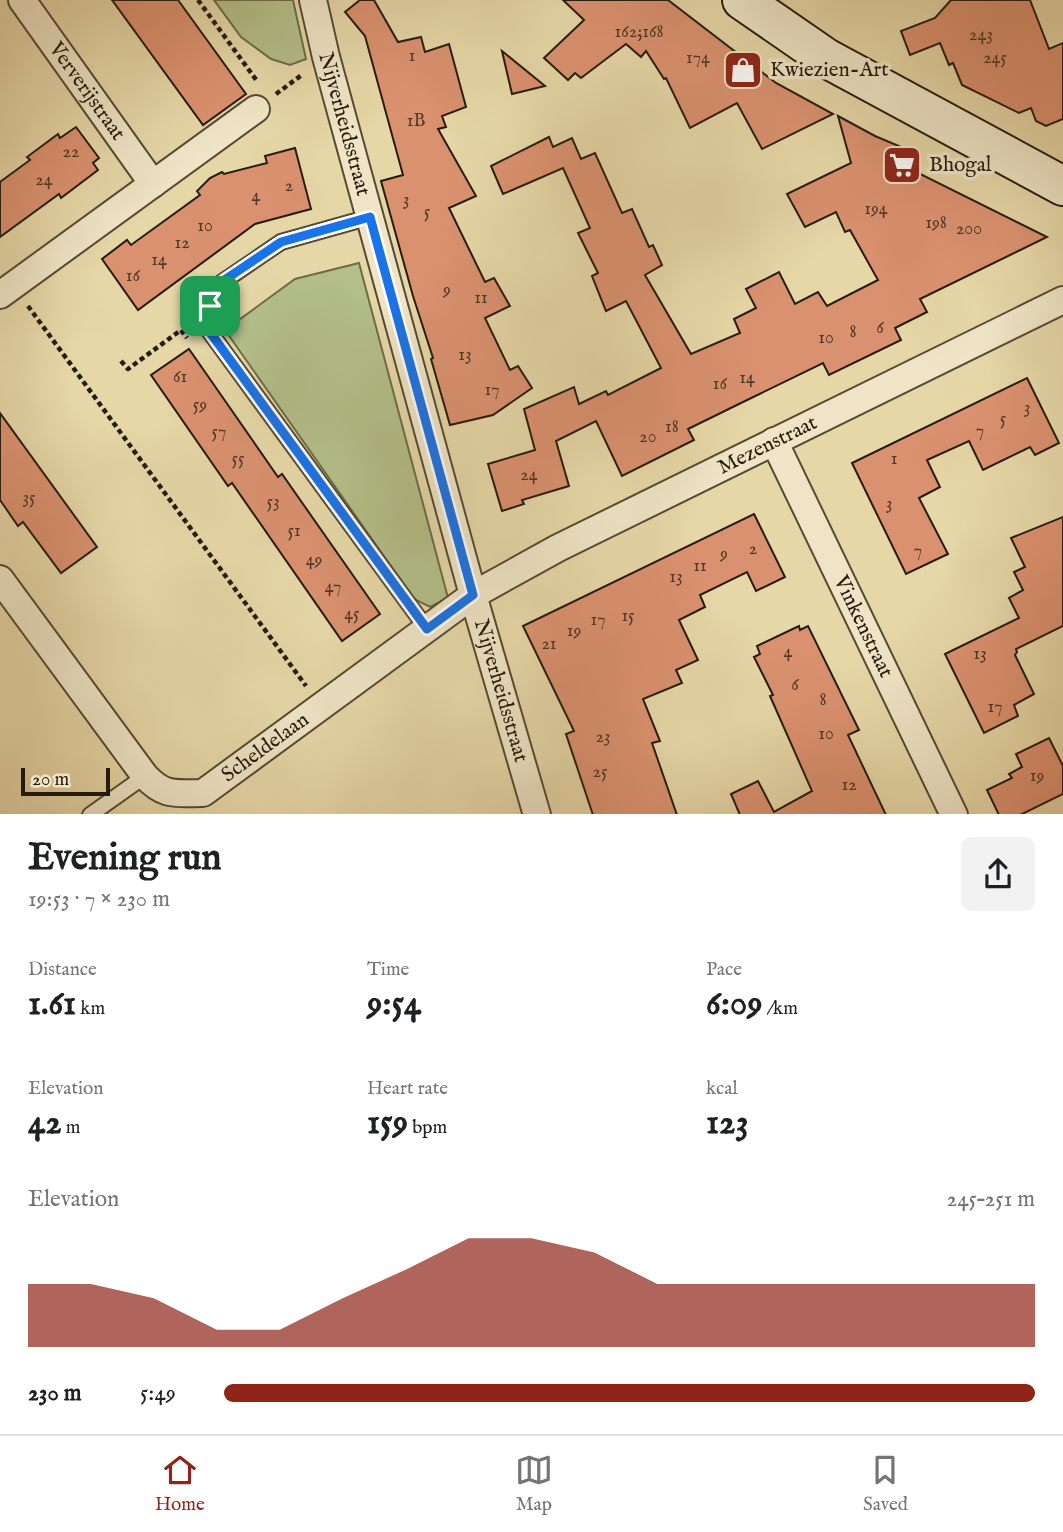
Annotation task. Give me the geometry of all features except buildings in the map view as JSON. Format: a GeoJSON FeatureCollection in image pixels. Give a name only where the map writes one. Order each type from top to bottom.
{"type":"FeatureCollection","features":[{"type":"Feature","properties":{"kind":"main road"},"geometry":{"type":"LineString","coordinates":[[741,0],[819,55],[1063,186]]}},
{"type":"Feature","properties":{"kind":"street","name":"Ververijstraat"},"geometry":{"type":"LineString","coordinates":[[22,0],[153,184]]}},
{"type":"Feature","properties":{"kind":"street","name":"Nijverheidsstraat"},"geometry":{"type":"LineString","coordinates":[[313,0],[326,57],[473,595],[537,814]]}},
{"type":"Feature","properties":{"kind":"street"},"geometry":{"type":"LineString","coordinates":[[7,290],[153,184],[262,98]]}},
{"type":"Feature","properties":{"kind":"street","name":"Mezenstraat"},"geometry":{"type":"LineString","coordinates":[[473,595],[558,548],[1063,300]]}},
{"type":"Feature","properties":{"kind":"street","name":"Vinkenstraat"},"geometry":{"type":"LineString","coordinates":[[774,441],[954,814]]}},
{"type":"Feature","properties":{"kind":"street","name":"Scheldelaan"},"geometry":{"type":"LineString","coordinates":[[0,579],[145,776],[175,804],[203,793],[473,595]]}},
{"type":"Feature","properties":{"kind":"lane"},"geometry":{"type":"LineString","coordinates":[[370,217],[281,242],[220,283],[210,306],[209,331],[427,629]]}},
{"type":"Feature","properties":{"kind":"lane"},"geometry":{"type":"LineString","coordinates":[[90,814],[145,776]]}},
{"type":"Feature","properties":{"kind":"path"},"geometry":{"type":"LineString","coordinates":[[198,0],[262,98],[326,57]]}},
{"type":"Feature","properties":{"kind":"path"},"geometry":{"type":"LineString","coordinates":[[7,290],[321,708]]}},
{"type":"Feature","properties":{"kind":"path"},"geometry":{"type":"LineString","coordinates":[[121,360],[128,369],[181,330],[189,341]]}},
{"type":"Feature","properties":{"kind":"green space"},"geometry":{"type":"Polygon","coordinates":[[[214,0],[293,0],[306,59],[290,65],[271,59],[241,37],[214,0]]]}},
{"type":"Feature","properties":{"kind":"green space"},"geometry":{"type":"Polygon","coordinates":[[[359,263],[448,598],[430,607],[414,599],[225,330],[295,279],[359,263]]]}},
{"type":"Feature","properties":{"kind":"place","name":"Kwiezien-Art"},"geometry":{"type":"Point","coordinates":[743,70]}},
{"type":"Feature","properties":{"kind":"place","name":"Bhogal"},"geometry":{"type":"Point","coordinates":[902,165]}},
{"type":"Feature","properties":{"kind":"route"},"geometry":{"type":"LineString","coordinates":[[370,217],[473,595],[427,629],[209,331],[210,306],[220,283],[281,242],[370,217]]}}]}
